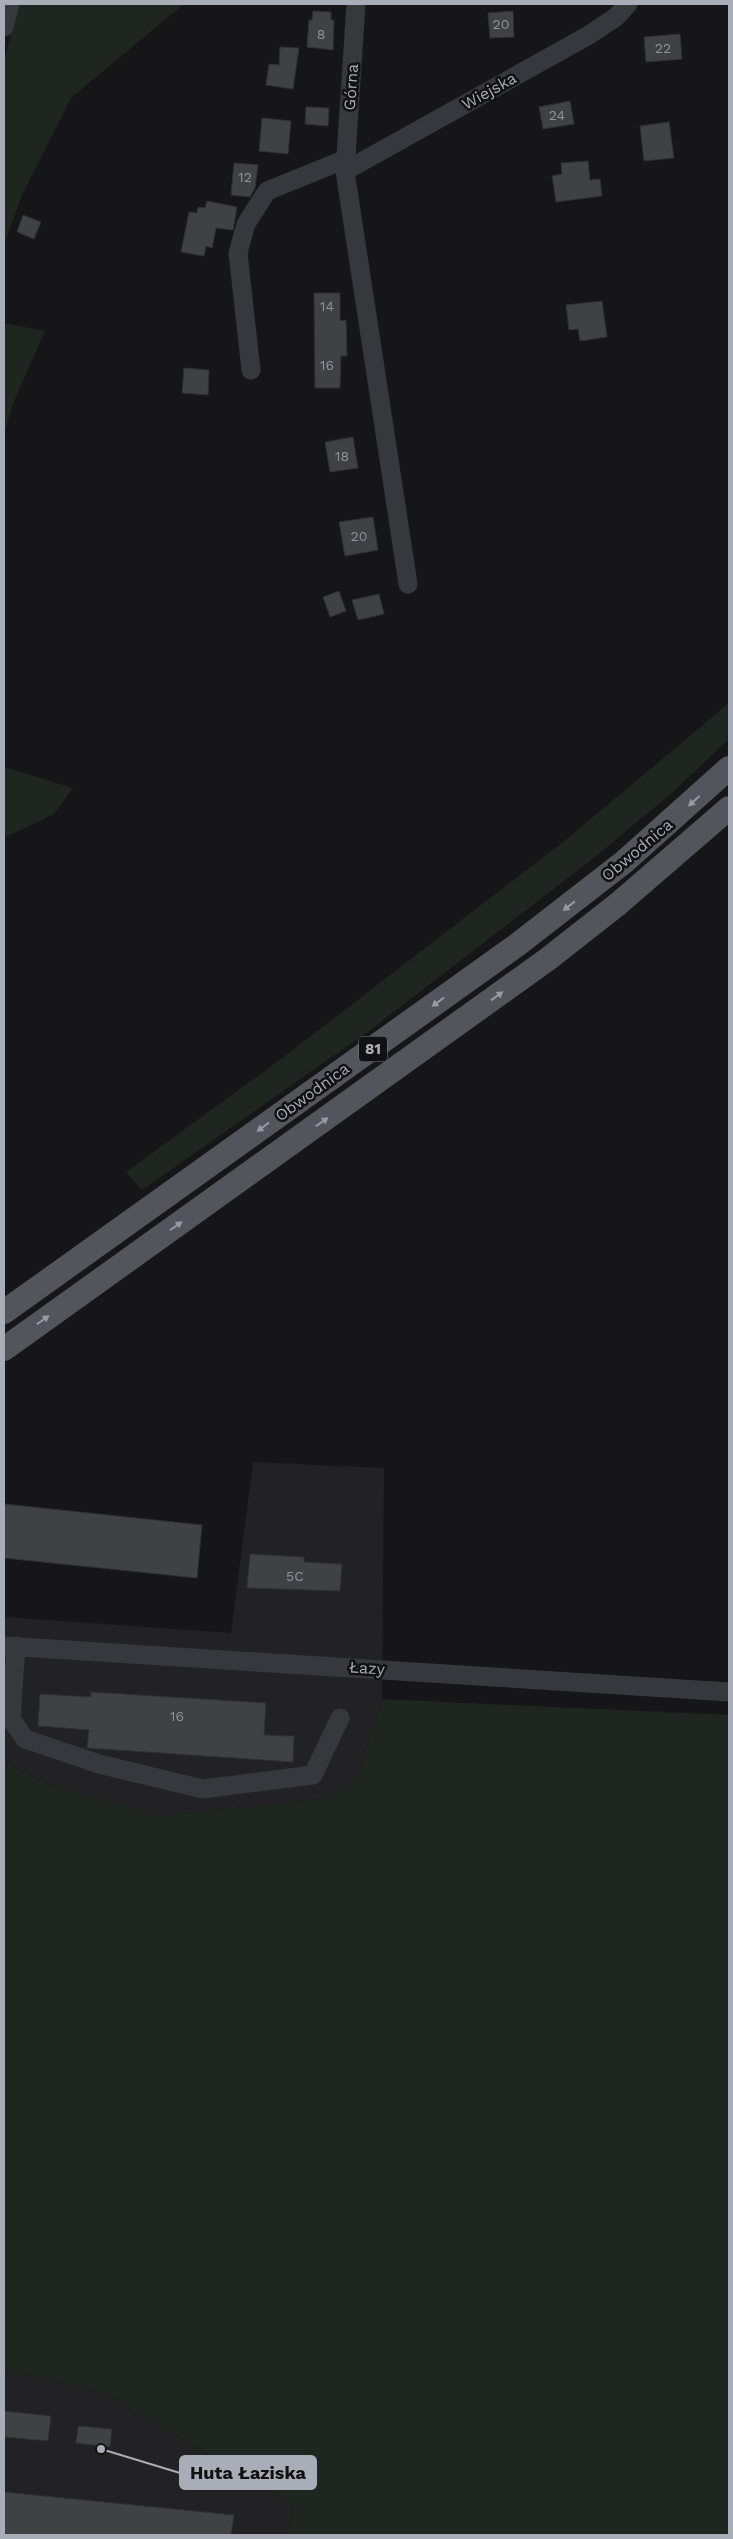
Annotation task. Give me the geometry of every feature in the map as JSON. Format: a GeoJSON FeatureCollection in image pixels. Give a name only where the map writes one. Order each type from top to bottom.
{"type":"FeatureCollection","features":[{"type":"Feature","properties":{"kind":"main road","name":"Obwodnica"},"geometry":{"type":"LineString","coordinates":[[4,1312],[517,945],[624,862],[729,768]]}},
{"type":"Feature","properties":{"kind":"main road","name":"Obwodnica"},"geometry":{"type":"LineString","coordinates":[[4,1349],[548,959],[618,904],[729,808]]}},
{"type":"Feature","properties":{"kind":"street"},"geometry":{"type":"LineString","coordinates":[[4,27],[10,4]]}},
{"type":"Feature","properties":{"kind":"street","name":"Górna"},"geometry":{"type":"LineString","coordinates":[[356,4],[346,165],[408,584]]}},
{"type":"Feature","properties":{"kind":"street","name":"Wiejska"},"geometry":{"type":"LineString","coordinates":[[251,370],[238,253],[246,224],[267,191],[346,165],[589,35],[616,17],[628,4]]}},
{"type":"Feature","properties":{"kind":"street"},"geometry":{"type":"LineString","coordinates":[[10,1646],[12,1719],[25,1739],[99,1764],[203,1789],[313,1775],[340,1718]]}},
{"type":"Feature","properties":{"kind":"street","name":"Łazy"},"geometry":{"type":"LineString","coordinates":[[10,1646],[729,1692]]}},
{"type":"Feature","properties":{"kind":"shaded area"},"geometry":{"type":"Polygon","coordinates":[[[19,4],[184,4],[71,98],[22,195],[4,245],[4,60],[19,4]]]}},
{"type":"Feature","properties":{"kind":"shaded area"},"geometry":{"type":"Polygon","coordinates":[[[4,323],[45,331],[14,401],[4,433],[4,323]]]}},
{"type":"Feature","properties":{"kind":"shaded area"},"geometry":{"type":"Polygon","coordinates":[[[729,703],[729,739],[673,792],[590,861],[369,1031],[142,1190],[126,1172],[281,1059],[563,842],[729,703]]]}},
{"type":"Feature","properties":{"kind":"shaded area"},"geometry":{"type":"Polygon","coordinates":[[[4,767],[73,788],[54,814],[4,838],[4,767]]]}},
{"type":"Feature","properties":{"kind":"shaded area"},"geometry":{"type":"Polygon","coordinates":[[[253,1462],[384,1468],[382,1699],[357,1779],[324,1799],[157,1816],[49,1784],[4,1762],[4,1617],[231,1633],[253,1462]]]}},
{"type":"Feature","properties":{"kind":"shaded area"},"geometry":{"type":"Polygon","coordinates":[[[382,1699],[729,1715],[729,2535],[289,2535],[293,2504],[103,2393],[4,2369],[4,1762],[49,1784],[157,1816],[324,1799],[357,1779],[382,1699]]]}},
{"type":"Feature","properties":{"kind":"shaded area"},"geometry":{"type":"Polygon","coordinates":[[[4,2369],[103,2393],[293,2504],[289,2535],[4,2535],[4,2369]]]}},
{"type":"Feature","properties":{"kind":"building"},"geometry":{"type":"Polygon","coordinates":[[[313,11],[331,12],[331,20],[334,20],[333,50],[307,47],[309,20],[312,20],[313,11]]]}},
{"type":"Feature","properties":{"kind":"building"},"geometry":{"type":"Polygon","coordinates":[[[513,11],[514,37],[490,38],[488,13],[513,11]]]}},
{"type":"Feature","properties":{"kind":"building"},"geometry":{"type":"Polygon","coordinates":[[[680,34],[682,59],[646,62],[644,37],[680,34]]]}},
{"type":"Feature","properties":{"kind":"building"},"geometry":{"type":"Polygon","coordinates":[[[280,47],[299,48],[293,89],[266,85],[269,64],[279,65],[280,47]]]}},
{"type":"Feature","properties":{"kind":"building"},"geometry":{"type":"Polygon","coordinates":[[[570,101],[574,124],[543,129],[539,107],[570,101]]]}},
{"type":"Feature","properties":{"kind":"building"},"geometry":{"type":"Polygon","coordinates":[[[306,107],[329,108],[328,126],[305,124],[306,107]]]}},
{"type":"Feature","properties":{"kind":"building"},"geometry":{"type":"Polygon","coordinates":[[[262,118],[291,121],[288,154],[259,151],[262,118]]]}},
{"type":"Feature","properties":{"kind":"building"},"geometry":{"type":"Polygon","coordinates":[[[669,122],[674,158],[644,161],[640,126],[669,122]]]}},
{"type":"Feature","properties":{"kind":"building"},"geometry":{"type":"Polygon","coordinates":[[[588,161],[590,180],[600,179],[602,196],[556,202],[552,176],[562,174],[561,163],[588,161]]]}},
{"type":"Feature","properties":{"kind":"building"},"geometry":{"type":"Polygon","coordinates":[[[234,163],[258,165],[255,188],[250,197],[231,195],[234,163]]]}},
{"type":"Feature","properties":{"kind":"building"},"geometry":{"type":"Polygon","coordinates":[[[207,201],[237,207],[233,230],[216,228],[212,248],[206,246],[204,256],[181,252],[189,212],[197,213],[198,207],[205,208],[207,201]]]}},
{"type":"Feature","properties":{"kind":"building"},"geometry":{"type":"Polygon","coordinates":[[[23,215],[41,222],[34,239],[17,232],[23,215]]]}},
{"type":"Feature","properties":{"kind":"building"},"geometry":{"type":"Polygon","coordinates":[[[314,293],[340,293],[340,321],[346,320],[347,356],[341,356],[340,388],[315,388],[314,293]]]}},
{"type":"Feature","properties":{"kind":"building"},"geometry":{"type":"Polygon","coordinates":[[[602,301],[607,337],[580,341],[578,329],[569,330],[566,305],[602,301]]]}},
{"type":"Feature","properties":{"kind":"building"},"geometry":{"type":"Polygon","coordinates":[[[184,368],[209,370],[208,395],[182,393],[184,368]]]}},
{"type":"Feature","properties":{"kind":"building"},"geometry":{"type":"Polygon","coordinates":[[[353,437],[358,468],[330,472],[325,442],[353,437]]]}},
{"type":"Feature","properties":{"kind":"building"},"geometry":{"type":"Polygon","coordinates":[[[373,517],[378,550],[345,556],[339,522],[373,517]]]}},
{"type":"Feature","properties":{"kind":"building"},"geometry":{"type":"Polygon","coordinates":[[[339,591],[346,611],[330,617],[323,597],[339,591]]]}},
{"type":"Feature","properties":{"kind":"building"},"geometry":{"type":"Polygon","coordinates":[[[379,594],[384,614],[358,620],[352,600],[379,594]]]}},
{"type":"Feature","properties":{"kind":"building"},"geometry":{"type":"Polygon","coordinates":[[[4,1504],[202,1525],[197,1578],[4,1558],[4,1504]]]}},
{"type":"Feature","properties":{"kind":"building"},"geometry":{"type":"Polygon","coordinates":[[[250,1554],[304,1557],[304,1562],[342,1564],[340,1591],[247,1588],[250,1554]]]}},
{"type":"Feature","properties":{"kind":"building"},"geometry":{"type":"Polygon","coordinates":[[[91,1692],[266,1703],[264,1735],[294,1736],[293,1762],[87,1748],[89,1730],[38,1726],[40,1694],[91,1697],[91,1692]]]}},
{"type":"Feature","properties":{"kind":"building"},"geometry":{"type":"Polygon","coordinates":[[[4,2411],[51,2416],[48,2441],[4,2437],[4,2411]]]}},
{"type":"Feature","properties":{"kind":"building"},"geometry":{"type":"Polygon","coordinates":[[[78,2426],[112,2429],[110,2447],[76,2443],[78,2426]]]}},
{"type":"Feature","properties":{"kind":"building"},"geometry":{"type":"Polygon","coordinates":[[[4,2492],[234,2515],[231,2535],[4,2535],[4,2492]]]}},
{"type":"Feature","properties":{"kind":"place","name":"Huta Łaziska"},"geometry":{"type":"Point","coordinates":[101,2449]}}]}
